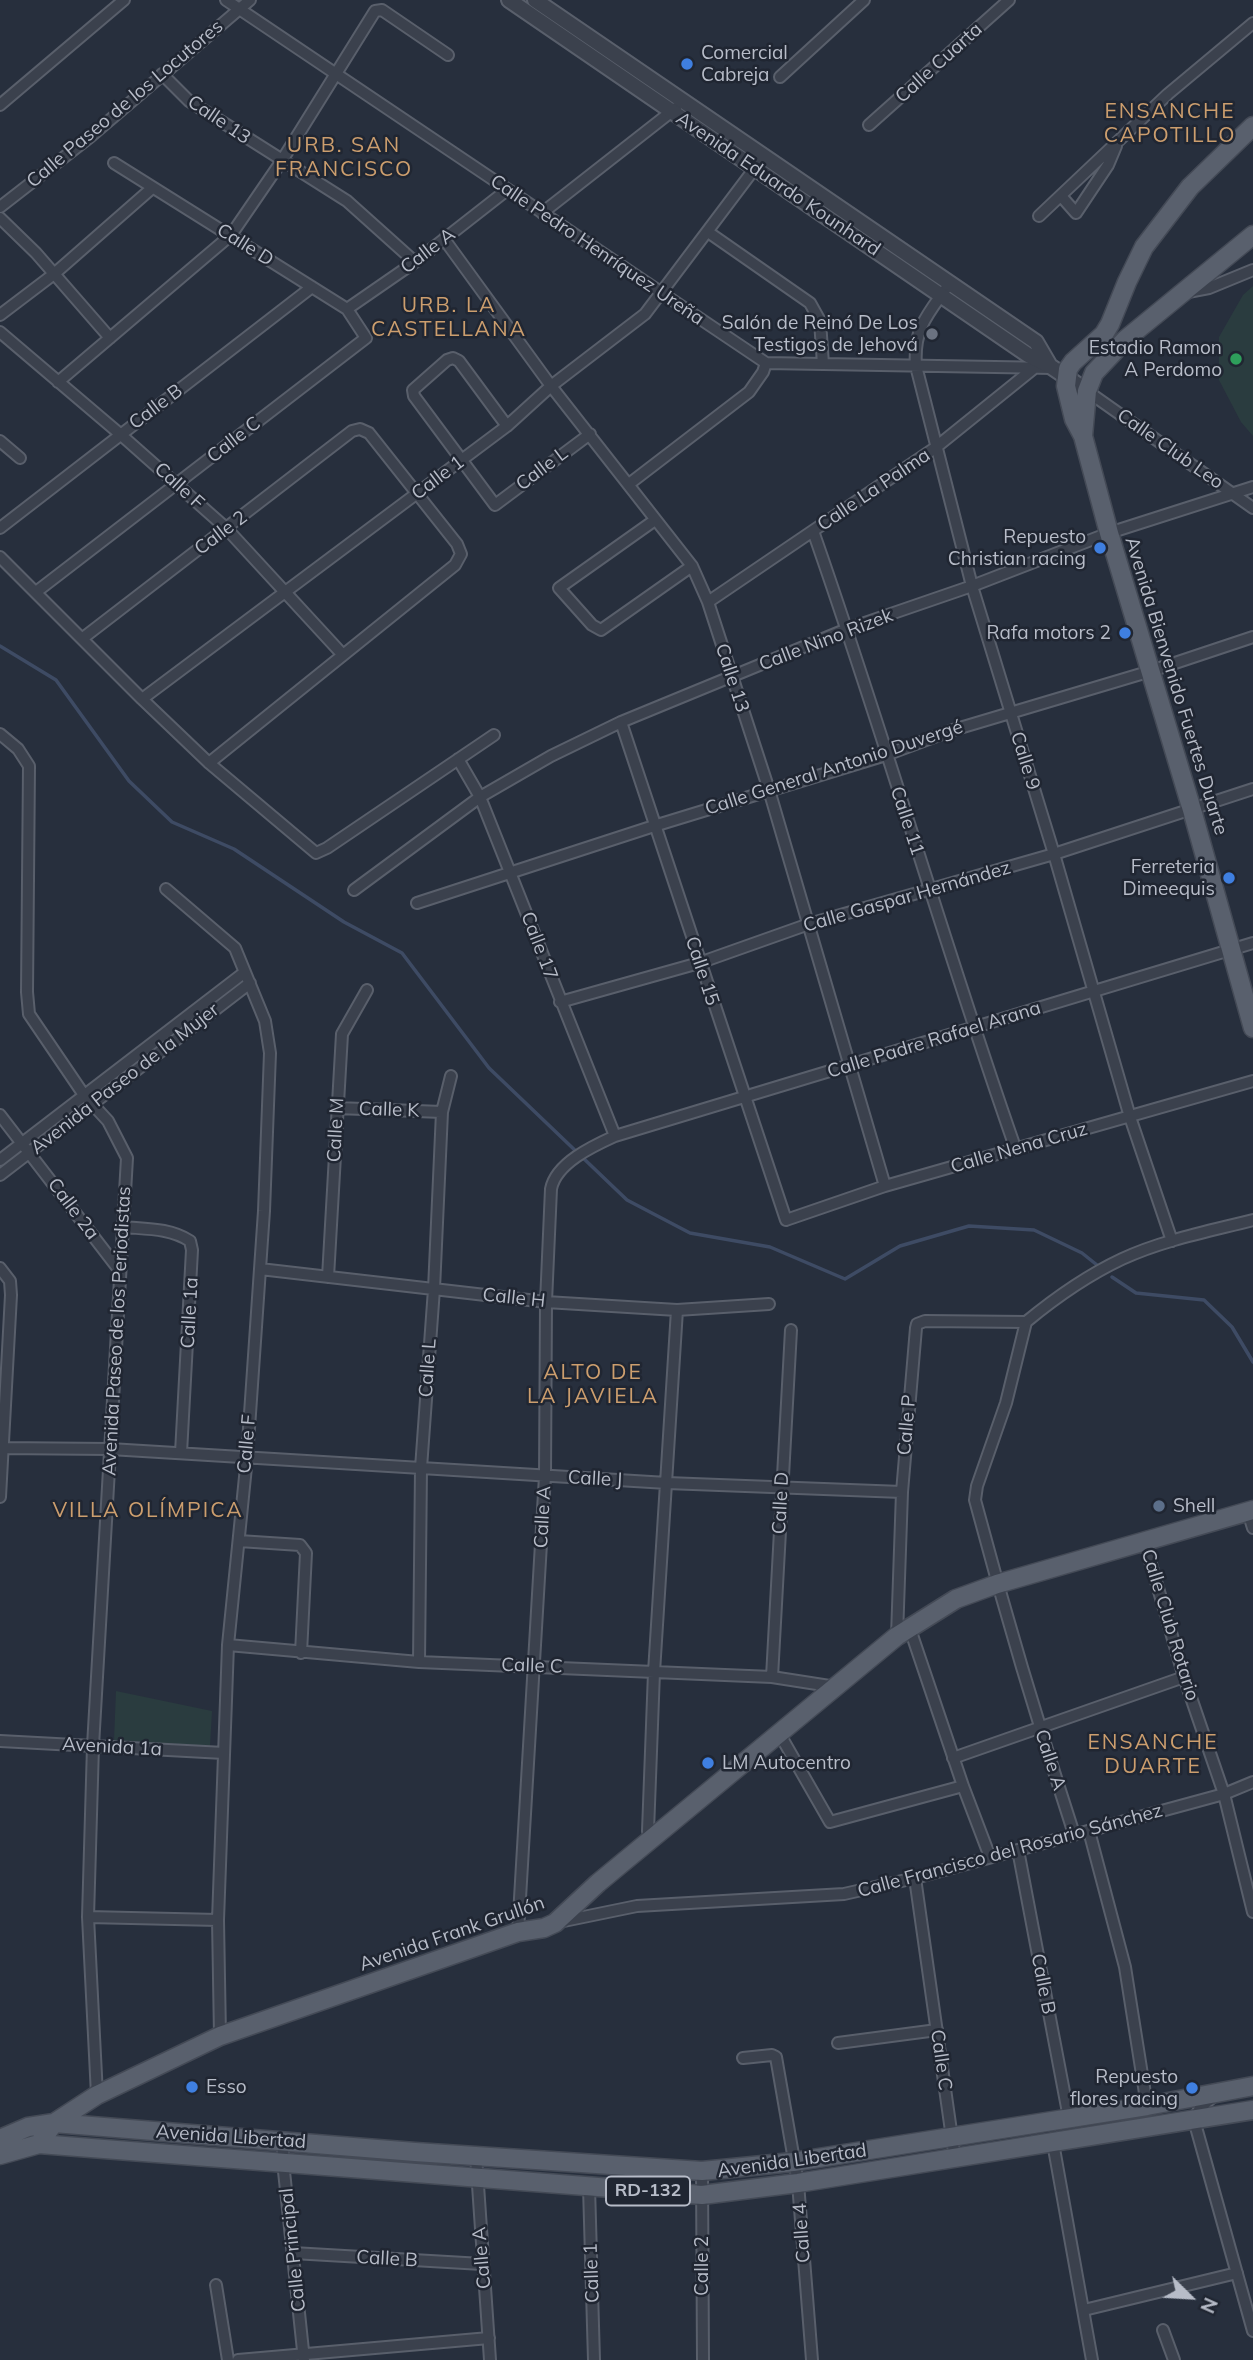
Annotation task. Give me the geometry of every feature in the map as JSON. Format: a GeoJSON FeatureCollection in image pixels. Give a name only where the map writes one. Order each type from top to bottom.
{"type":"FeatureCollection","features":[{"type":"Feature","properties":{"kind":"main road"},"geometry":{"type":"LineString","coordinates":[[1056,370],[1073,362],[1104,334],[1144,247],[1190,187],[1253,126]]}},
{"type":"Feature","properties":{"kind":"main road"},"geometry":{"type":"LineString","coordinates":[[1087,391],[1094,373],[1126,339],[1182,293],[1206,282],[1253,235]]}},
{"type":"Feature","properties":{"kind":"main road"},"geometry":{"type":"LineString","coordinates":[[1110,324],[1126,339]]}},
{"type":"Feature","properties":{"kind":"main road","name":"Avenida Bienvenido Fuertes Duarte"},"geometry":{"type":"LineString","coordinates":[[1056,370],[1083,436],[1108,533],[1192,810],[1253,1028]]}},
{"type":"Feature","properties":{"kind":"main road","name":"Avenida Bienvenido Fuertes Duarte"},"geometry":{"type":"LineString","coordinates":[[1083,436],[1087,391]]}},
{"type":"Feature","properties":{"kind":"main road","name":"Avenida Frank Grullón"},"geometry":{"type":"LineString","coordinates":[[39,2144],[54,2123],[97,2095],[220,2036],[518,1932],[544,1928],[555,1923],[598,1883],[903,1632],[956,1599],[1144,1540],[1251,1517]]}},
{"type":"Feature","properties":{"kind":"main road","name":"Avenida Libertad"},"geometry":{"type":"LineString","coordinates":[[54,2123],[702,2171],[793,2162],[1147,2106],[1253,2086]]}},
{"type":"Feature","properties":{"kind":"main road","name":"Avenida Libertad"},"geometry":{"type":"LineString","coordinates":[[39,2144],[702,2195],[955,2159],[1253,2110]]}},
{"type":"Feature","properties":{"kind":"main road","name":"RD-132"},"geometry":{"type":"LineString","coordinates":[[0,2139],[28,2127],[54,2123]]}},
{"type":"Feature","properties":{"kind":"main road","name":"RD-132"},"geometry":{"type":"LineString","coordinates":[[0,2155],[39,2144]]}},
{"type":"Feature","properties":{"kind":"street"},"geometry":{"type":"LineString","coordinates":[[0,103],[124,0]]}},
{"type":"Feature","properties":{"kind":"street","name":"Calle Pedro Henríquez Ureña"},"geometry":{"type":"LineString","coordinates":[[226,0],[766,363]]}},
{"type":"Feature","properties":{"kind":"street","name":"Calle Paseo de los Locutores"},"geometry":{"type":"LineString","coordinates":[[0,207],[90,137],[250,0]]}},
{"type":"Feature","properties":{"kind":"street","name":"Avenida Eduardo Kounhard"},"geometry":{"type":"LineString","coordinates":[[509,0],[671,111],[759,162],[950,283],[1036,342],[1056,370]]}},
{"type":"Feature","properties":{"kind":"street","name":"Avenida Eduardo Kounhard"},"geometry":{"type":"LineString","coordinates":[[535,0],[684,102],[759,162],[941,296],[1087,391]]}},
{"type":"Feature","properties":{"kind":"street"},"geometry":{"type":"LineString","coordinates":[[779,77],[864,0]]}},
{"type":"Feature","properties":{"kind":"street","name":"Calle Cuarta"},"geometry":{"type":"LineString","coordinates":[[869,125],[1009,0]]}},
{"type":"Feature","properties":{"kind":"street"},"geometry":{"type":"LineString","coordinates":[[58,382],[231,235],[281,162],[334,74],[378,9],[448,55]]}},
{"type":"Feature","properties":{"kind":"street"},"geometry":{"type":"LineString","coordinates":[[1040,216],[1168,94],[1253,23]]}},
{"type":"Feature","properties":{"kind":"street","name":"Calle 13"},"geometry":{"type":"LineString","coordinates":[[162,74],[189,102],[347,201],[415,262]]}},
{"type":"Feature","properties":{"kind":"street"},"geometry":{"type":"LineString","coordinates":[[542,212],[684,102]]}},
{"type":"Feature","properties":{"kind":"street"},"geometry":{"type":"LineString","coordinates":[[1061,196],[1076,213],[1108,165],[1119,141]]}},
{"type":"Feature","properties":{"kind":"street","name":"Calle 1"},"geometry":{"type":"LineString","coordinates":[[142,699],[507,426],[551,386],[645,314],[759,162]]}},
{"type":"Feature","properties":{"kind":"street","name":"Calle D"},"geometry":{"type":"LineString","coordinates":[[114,163],[347,309],[366,338]]}},
{"type":"Feature","properties":{"kind":"street"},"geometry":{"type":"LineString","coordinates":[[0,315],[54,274],[152,189]]}},
{"type":"Feature","properties":{"kind":"street","name":"Calle A"},"geometry":{"type":"LineString","coordinates":[[347,309],[415,262],[507,190]]}},
{"type":"Feature","properties":{"kind":"street"},"geometry":{"type":"LineString","coordinates":[[0,218],[36,253],[110,338]]}},
{"type":"Feature","properties":{"kind":"street"},"geometry":{"type":"LineString","coordinates":[[708,232],[810,303],[820,321],[823,364]]}},
{"type":"Feature","properties":{"kind":"street","name":"Calle 13"},"geometry":{"type":"LineString","coordinates":[[444,239],[551,386],[691,566],[708,602],[810,924],[885,1186]]}},
{"type":"Feature","properties":{"kind":"street"},"geometry":{"type":"LineString","coordinates":[[1206,282],[1253,270]]}},
{"type":"Feature","properties":{"kind":"street","name":"Calle 9"},"geometry":{"type":"LineString","coordinates":[[950,283],[919,328],[915,350],[916,366],[935,448],[972,586],[1054,854],[1093,993],[1172,1241]]}},
{"type":"Feature","properties":{"kind":"street","name":"Calle B"},"geometry":{"type":"LineString","coordinates":[[0,528],[312,287]]}},
{"type":"Feature","properties":{"kind":"street","name":"Calle F"},"geometry":{"type":"LineString","coordinates":[[0,332],[226,528],[343,655]]}},
{"type":"Feature","properties":{"kind":"street","name":"Calle C"},"geometry":{"type":"LineString","coordinates":[[36,592],[366,338]]}},
{"type":"Feature","properties":{"kind":"street"},"geometry":{"type":"LineString","coordinates":[[461,461],[414,396],[413,390],[447,360],[453,358],[459,361],[507,426]]}},
{"type":"Feature","properties":{"kind":"street"},"geometry":{"type":"LineString","coordinates":[[629,484],[749,392],[757,383],[766,363],[1056,370]]}},
{"type":"Feature","properties":{"kind":"street","name":"Calle La Palma"},"geometry":{"type":"LineString","coordinates":[[708,602],[935,448],[1033,369]]}},
{"type":"Feature","properties":{"kind":"street","name":"Calle Club Leo"},"geometry":{"type":"LineString","coordinates":[[1087,391],[1253,508]]}},
{"type":"Feature","properties":{"kind":"street","name":"Calle 2"},"geometry":{"type":"LineString","coordinates":[[83,638],[352,432],[360,429],[369,433],[415,494]]}},
{"type":"Feature","properties":{"kind":"street","name":"Calle L"},"geometry":{"type":"LineString","coordinates":[[461,461],[495,505],[590,434]]}},
{"type":"Feature","properties":{"kind":"street"},"geometry":{"type":"LineString","coordinates":[[0,441],[20,458]]}},
{"type":"Feature","properties":{"kind":"street","name":"Calle Nino Rizek"},"geometry":{"type":"LineString","coordinates":[[354,890],[480,797],[551,756],[621,722],[847,629],[972,586],[1108,533],[1253,488]]}},
{"type":"Feature","properties":{"kind":"street"},"geometry":{"type":"LineString","coordinates":[[208,763],[455,565],[461,554],[457,544],[415,494]]}},
{"type":"Feature","properties":{"kind":"street"},"geometry":{"type":"LineString","coordinates":[[655,520],[559,588],[592,625],[601,630],[691,566]]}},
{"type":"Feature","properties":{"kind":"street","name":"Calle 11"},"geometry":{"type":"LineString","coordinates":[[813,531],[847,629],[974,1029],[1016,1150]]}},
{"type":"Feature","properties":{"kind":"street"},"geometry":{"type":"LineString","coordinates":[[0,557],[208,763],[316,853],[494,736]]}},
{"type":"Feature","properties":{"kind":"street","name":"Calle General Antonio Duvergé"},"geometry":{"type":"LineString","coordinates":[[416,903],[886,755],[953,730],[1151,671],[1253,637]]}},
{"type":"Feature","properties":{"kind":"street","name":"Calle 15"},"geometry":{"type":"LineString","coordinates":[[621,722],[786,1220]]}},
{"type":"Feature","properties":{"kind":"street","name":"Avenida Paseo de los Periodistas"},"geometry":{"type":"LineString","coordinates":[[0,734],[18,749],[29,766],[29,1014],[84,1095],[108,1121],[127,1157],[93,1746],[88,1917],[97,2095]]}},
{"type":"Feature","properties":{"kind":"street","name":"Calle 17"},"geometry":{"type":"LineString","coordinates":[[458,759],[480,797],[615,1136]]}},
{"type":"Feature","properties":{"kind":"street","name":"Calle Gaspar Hernández"},"geometry":{"type":"LineString","coordinates":[[561,1002],[699,963],[810,924],[1054,854],[1253,789]]}},
{"type":"Feature","properties":{"kind":"street","name":"Calle F"},"geometry":{"type":"LineString","coordinates":[[166,889],[235,947],[265,1021],[270,1053],[260,1269],[247,1457],[229,1645],[218,1920],[220,2036]]}},
{"type":"Feature","properties":{"kind":"street","name":"Calle Padre Rafael Arana"},"geometry":{"type":"LineString","coordinates":[[615,1136],[1253,943]]}},
{"type":"Feature","properties":{"kind":"street","name":"Avenida Paseo de la Mujer"},"geometry":{"type":"LineString","coordinates":[[0,1175],[84,1095],[245,972]]}},
{"type":"Feature","properties":{"kind":"street","name":"Avenida Paseo de la Mujer"},"geometry":{"type":"LineString","coordinates":[[0,1160],[26,1148],[92,1104],[250,984]]}},
{"type":"Feature","properties":{"kind":"street","name":"Calle M"},"geometry":{"type":"LineString","coordinates":[[328,1277],[342,1034],[367,989]]}},
{"type":"Feature","properties":{"kind":"street","name":"Calle L"},"geometry":{"type":"LineString","coordinates":[[419,1662],[421,1468],[434,1289],[442,1112],[451,1076]]}},
{"type":"Feature","properties":{"kind":"street","name":"Calle Nena Cruz"},"geometry":{"type":"LineString","coordinates":[[786,1220],[885,1186],[1253,1081]]}},
{"type":"Feature","properties":{"kind":"street","name":"Calle K"},"geometry":{"type":"LineString","coordinates":[[337,1108],[442,1112]]}},
{"type":"Feature","properties":{"kind":"street","name":"Calle 2a"},"geometry":{"type":"LineString","coordinates":[[0,1115],[120,1271]]}},
{"type":"Feature","properties":{"kind":"street","name":"Calle A"},"geometry":{"type":"LineString","coordinates":[[518,1932],[545,1476],[546,1302],[551,1189],[554,1177],[585,1150],[615,1136]]}},
{"type":"Feature","properties":{"kind":"street"},"geometry":{"type":"LineString","coordinates":[[1026,1322],[1048,1304],[1124,1258],[1172,1241],[1253,1220]]}},
{"type":"Feature","properties":{"kind":"street","name":"Calle 1a"},"geometry":{"type":"LineString","coordinates":[[124,1227],[164,1231],[181,1235],[190,1241],[192,1250],[181,1453]]}},
{"type":"Feature","properties":{"kind":"street"},"geometry":{"type":"LineString","coordinates":[[0,1268],[10,1281],[11,1295],[0,1497]]}},
{"type":"Feature","properties":{"kind":"street","name":"Calle H"},"geometry":{"type":"LineString","coordinates":[[260,1269],[546,1302],[677,1310],[769,1304]]}},
{"type":"Feature","properties":{"kind":"street"},"geometry":{"type":"LineString","coordinates":[[651,1840],[648,1831],[654,1672],[677,1310]]}},
{"type":"Feature","properties":{"kind":"street","name":"Calle P"},"geometry":{"type":"LineString","coordinates":[[903,1632],[902,1492],[917,1324],[925,1321],[1026,1322]]}},
{"type":"Feature","properties":{"kind":"street","name":"Calle A"},"geometry":{"type":"LineString","coordinates":[[1026,1322],[1006,1403],[975,1494],[997,1584],[1074,1835]]}},
{"type":"Feature","properties":{"kind":"street","name":"Calle D"},"geometry":{"type":"LineString","coordinates":[[772,1677],[791,1330]]}},
{"type":"Feature","properties":{"kind":"street","name":"Calle J"},"geometry":{"type":"LineString","coordinates":[[1,1448],[110,1449],[667,1483],[902,1492]]}},
{"type":"Feature","properties":{"kind":"street","name":"Calle Club Rotario"},"geometry":{"type":"LineString","coordinates":[[1144,1540],[1184,1677],[1224,1794],[1248,1878],[1253,1912]]}},
{"type":"Feature","properties":{"kind":"street"},"geometry":{"type":"LineString","coordinates":[[239,1541],[300,1545],[304,1548],[306,1553],[301,1653]]}},
{"type":"Feature","properties":{"kind":"street"},"geometry":{"type":"LineString","coordinates":[[903,1632],[990,1857]]}},
{"type":"Feature","properties":{"kind":"street","name":"Calle C"},"geometry":{"type":"LineString","coordinates":[[229,1645],[419,1662],[772,1677],[836,1687]]}},
{"type":"Feature","properties":{"kind":"street"},"geometry":{"type":"LineString","coordinates":[[953,1758],[1184,1677]]}},
{"type":"Feature","properties":{"kind":"street"},"geometry":{"type":"LineString","coordinates":[[779,1733],[830,1822],[962,1786]]}},
{"type":"Feature","properties":{"kind":"street","name":"Avenida 1a"},"geometry":{"type":"LineString","coordinates":[[0,1741],[224,1753]]}},
{"type":"Feature","properties":{"kind":"street","name":"Calle Francisco del Rosario Sánchez"},"geometry":{"type":"LineString","coordinates":[[555,1923],[637,1906],[844,1894],[915,1878],[1089,1831],[1224,1794],[1253,1782]]}},
{"type":"Feature","properties":{"kind":"street"},"geometry":{"type":"LineString","coordinates":[[1089,1831],[1125,1967],[1147,2106]]}},
{"type":"Feature","properties":{"kind":"street","name":"Calle B"},"geometry":{"type":"LineString","coordinates":[[1018,1850],[1069,2118]]}},
{"type":"Feature","properties":{"kind":"street","name":"Calle C"},"geometry":{"type":"LineString","coordinates":[[915,1878],[955,2159]]}},
{"type":"Feature","properties":{"kind":"street"},"geometry":{"type":"LineString","coordinates":[[88,1917],[218,1920]]}},
{"type":"Feature","properties":{"kind":"street"},"geometry":{"type":"LineString","coordinates":[[838,2043],[937,2030]]}},
{"type":"Feature","properties":{"kind":"street","name":"Calle 4"},"geometry":{"type":"LineString","coordinates":[[743,2058],[776,2057],[793,2162],[799,2183],[812,2360]]}},
{"type":"Feature","properties":{"kind":"street"},"geometry":{"type":"LineString","coordinates":[[1222,2092],[1205,2103],[1194,2120],[1253,2331]]}},
{"type":"Feature","properties":{"kind":"street","name":"Calle Principal"},"geometry":{"type":"LineString","coordinates":[[283,2141],[304,2357]]}},
{"type":"Feature","properties":{"kind":"street"},"geometry":{"type":"LineString","coordinates":[[1053,2143],[1092,2360]]}},
{"type":"Feature","properties":{"kind":"street","name":"Calle A"},"geometry":{"type":"LineString","coordinates":[[476,2156],[490,2360]]}},
{"type":"Feature","properties":{"kind":"street","name":"Calle 1"},"geometry":{"type":"LineString","coordinates":[[575,2163],[582,2186],[594,2360]]}},
{"type":"Feature","properties":{"kind":"street","name":"Calle 2"},"geometry":{"type":"LineString","coordinates":[[702,2171],[703,2360]]}},
{"type":"Feature","properties":{"kind":"street","name":"Calle B"},"geometry":{"type":"LineString","coordinates":[[293,2253],[482,2264]]}},
{"type":"Feature","properties":{"kind":"street"},"geometry":{"type":"LineString","coordinates":[[1084,2310],[1237,2273]]}},
{"type":"Feature","properties":{"kind":"street"},"geometry":{"type":"LineString","coordinates":[[216,2285],[228,2360]]}},
{"type":"Feature","properties":{"kind":"street"},"geometry":{"type":"LineString","coordinates":[[1163,2330],[1174,2360]]}},
{"type":"Feature","properties":{"kind":"street"},"geometry":{"type":"LineString","coordinates":[[238,2360],[304,2357],[489,2338]]}},
{"type":"Feature","properties":{"kind":"shaded area","name":"Estadio Ramon A Perdomo"},"geometry":{"type":"Polygon","coordinates":[[[1253,286],[1253,436],[1241,422],[1219,380],[1219,337],[1243,295],[1253,286]]]}},
{"type":"Feature","properties":{"kind":"shaded area"},"geometry":{"type":"Polygon","coordinates":[[[116,1691],[212,1711],[210,1746],[114,1740],[116,1691]]]}},
{"type":"Feature","properties":{"kind":"waterway"},"geometry":{"type":"LineString","coordinates":[[0,646],[56,680],[129,781],[172,822],[234,849],[344,922],[402,953],[489,1068],[627,1200],[690,1233],[770,1247],[845,1279],[900,1246],[969,1226],[1034,1230],[1082,1253],[1097,1265]]}},
{"type":"Feature","properties":{"kind":"waterway"},"geometry":{"type":"LineString","coordinates":[[1112,1277],[1136,1293],[1204,1300],[1232,1327],[1253,1362]]}},
{"type":"Feature","properties":{"kind":"place","name":"Comercial Cabreja"},"geometry":{"type":"Point","coordinates":[687,64]}},
{"type":"Feature","properties":{"kind":"place","name":"Salón de Reinó De Los Testigos de Jehová"},"geometry":{"type":"Point","coordinates":[932,334]}},
{"type":"Feature","properties":{"kind":"place","name":"Estadio Ramon A Perdomo"},"geometry":{"type":"Point","coordinates":[1236,359]}},
{"type":"Feature","properties":{"kind":"place","name":"Repuesto Christian racing"},"geometry":{"type":"Point","coordinates":[1100,548]}},
{"type":"Feature","properties":{"kind":"place","name":"Rafa motors 2"},"geometry":{"type":"Point","coordinates":[1125,633]}},
{"type":"Feature","properties":{"kind":"place","name":"Ferreteria Dimeequis"},"geometry":{"type":"Point","coordinates":[1229,878]}},
{"type":"Feature","properties":{"kind":"place","name":"Shell"},"geometry":{"type":"Point","coordinates":[1159,1506]}},
{"type":"Feature","properties":{"kind":"place","name":"LM Autocentro"},"geometry":{"type":"Point","coordinates":[708,1763]}},
{"type":"Feature","properties":{"kind":"place","name":"Esso"},"geometry":{"type":"Point","coordinates":[192,2087]}},
{"type":"Feature","properties":{"kind":"place","name":"Repuesto flores racing"},"geometry":{"type":"Point","coordinates":[1192,2088]}},
{"type":"Feature","properties":{"kind":"district","name":"ENSANCHE CAPOTILLO"},"geometry":{"type":"Point","coordinates":[1170,124]}},
{"type":"Feature","properties":{"kind":"district","name":"URB. SAN FRANCISCO"},"geometry":{"type":"Point","coordinates":[344,158]}},
{"type":"Feature","properties":{"kind":"district","name":"URB. LA CASTELLANA"},"geometry":{"type":"Point","coordinates":[449,318]}},
{"type":"Feature","properties":{"kind":"district","name":"ALTO DE LA JAVIELA"},"geometry":{"type":"Point","coordinates":[593,1385]}},
{"type":"Feature","properties":{"kind":"district","name":"VILLA OLÍMPICA"},"geometry":{"type":"Point","coordinates":[148,1511]}},
{"type":"Feature","properties":{"kind":"district","name":"ENSANCHE DUARTE"},"geometry":{"type":"Point","coordinates":[1153,1755]}}]}
